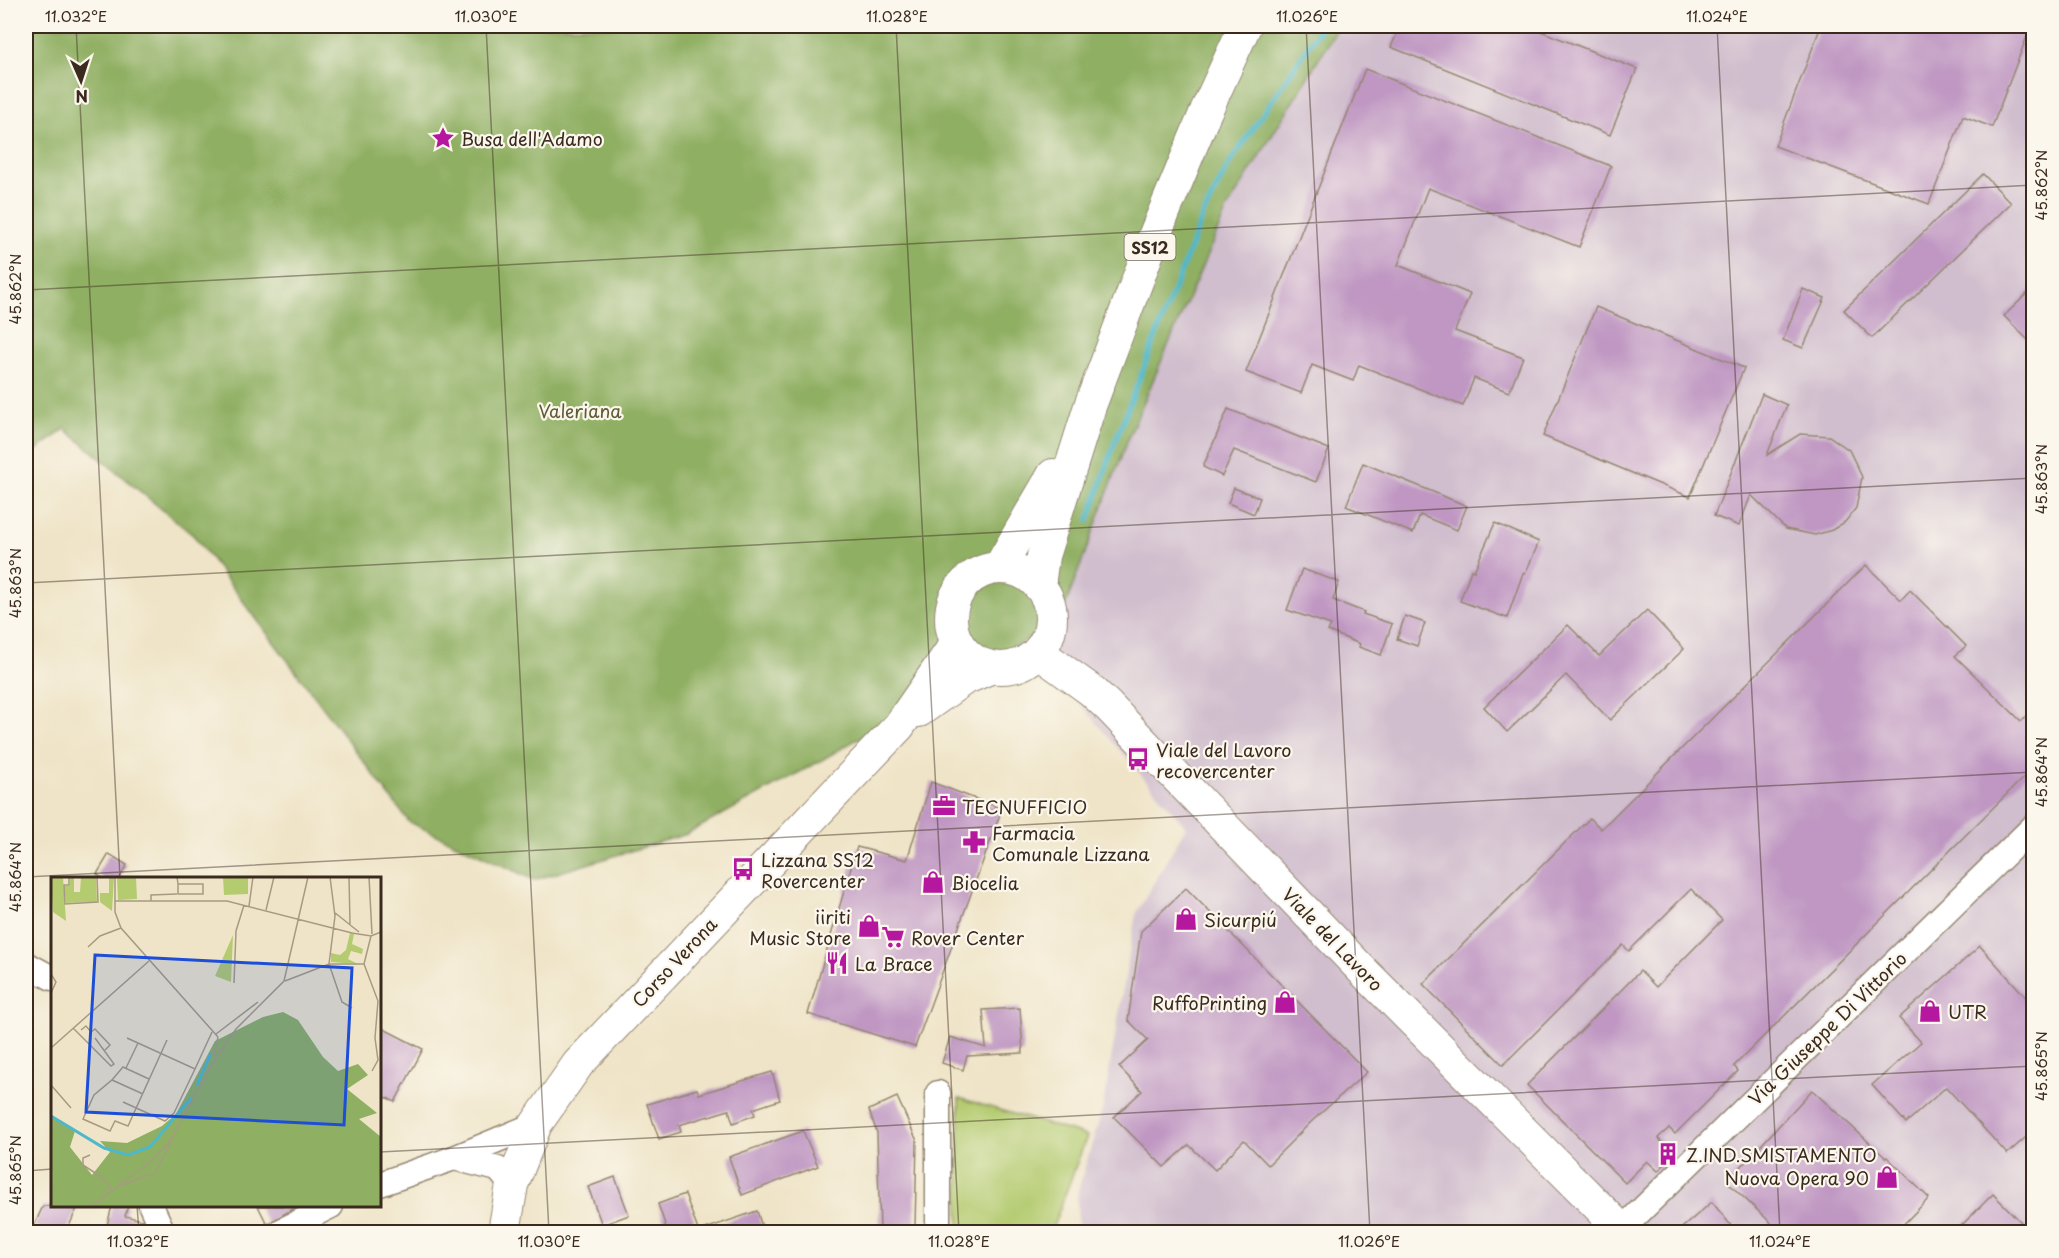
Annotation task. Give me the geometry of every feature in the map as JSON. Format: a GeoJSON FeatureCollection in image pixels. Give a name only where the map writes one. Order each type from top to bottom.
{"type":"FeatureCollection","features":[{"type":"Feature","properties":{"kind":"main road","name":"SS12"},"geometry":{"type":"LineString","coordinates":[[1038,652],[1047,637],[1051,619],[1048,602],[1039,586],[1043,556],[1090,406],[1153,239],[1206,111],[1245,26]]}},
{"type":"Feature","properties":{"kind":"main road","name":"SS12"},"geometry":{"type":"LineString","coordinates":[[999,568],[1090,406]]}},
{"type":"Feature","properties":{"kind":"main road"},"geometry":{"type":"LineString","coordinates":[[1038,652],[1024,662],[1009,667],[992,667],[972,659],[957,642],[951,627],[951,610],[957,593],[968,580],[983,572],[999,568],[1014,570],[1028,576],[1039,586]]}},
{"type":"Feature","properties":{"kind":"main road"},"geometry":{"type":"LineString","coordinates":[[899,726],[957,642]]}},
{"type":"Feature","properties":{"kind":"main road","name":"Viale del Lavoro"},"geometry":{"type":"LineString","coordinates":[[1038,652],[1092,691],[1108,706],[1365,973],[1622,1231]]}},
{"type":"Feature","properties":{"kind":"main road"},"geometry":{"type":"LineString","coordinates":[[899,726],[964,679],[992,667]]}},
{"type":"Feature","properties":{"kind":"main road","name":"Corso Verona"},"geometry":{"type":"LineString","coordinates":[[504,1233],[510,1174],[536,1124],[578,1064],[899,726]]}},
{"type":"Feature","properties":{"kind":"street","name":"Via Giuseppe Di Vittorio"},"geometry":{"type":"LineString","coordinates":[[1622,1231],[2034,826]]}},
{"type":"Feature","properties":{"kind":"street"},"geometry":{"type":"LineString","coordinates":[[26,964],[51,977]]}},
{"type":"Feature","properties":{"kind":"street"},"geometry":{"type":"LineString","coordinates":[[938,1093],[938,1233]]}},
{"type":"Feature","properties":{"kind":"street"},"geometry":{"type":"LineString","coordinates":[[381,1184],[454,1158],[536,1124]]}},
{"type":"Feature","properties":{"kind":"street"},"geometry":{"type":"LineString","coordinates":[[454,1158],[510,1174],[506,1149],[491,1143]]}},
{"type":"Feature","properties":{"kind":"street"},"geometry":{"type":"LineString","coordinates":[[151,1207],[163,1233]]}},
{"type":"Feature","properties":{"kind":"street"},"geometry":{"type":"LineString","coordinates":[[279,1233],[329,1207]]}},
{"type":"Feature","properties":{"kind":"shaded area"},"geometry":{"type":"Polygon","coordinates":[[[1339,26],[2033,26],[2033,1232],[1078,1232],[1077,1194],[1103,1107],[1136,914],[1186,827],[1026,641],[1061,620],[1129,436],[1227,209],[1339,26]]]}},
{"type":"Feature","properties":{"kind":"green space","name":"Valeriana"},"geometry":{"type":"Polygon","coordinates":[[[26,26],[1339,26],[1227,209],[1129,436],[1060,620],[820,761],[687,834],[534,880],[409,822],[194,536],[65,429],[26,458],[26,26]]]}},
{"type":"Feature","properties":{"kind":"green space"},"geometry":{"type":"Polygon","coordinates":[[[959,1098],[1087,1136],[1051,1232],[959,1232],[959,1098]]]}},
{"type":"Feature","properties":{"kind":"building"},"geometry":{"type":"Polygon","coordinates":[[[1400,26],[1528,26],[1637,69],[1610,135],[1391,47],[1400,26]]]}},
{"type":"Feature","properties":{"kind":"building"},"geometry":{"type":"Polygon","coordinates":[[[1821,26],[2031,26],[1992,127],[1963,116],[1929,204],[1775,146],[1821,26]]]}},
{"type":"Feature","properties":{"kind":"building"},"geometry":{"type":"Polygon","coordinates":[[[1365,69],[1611,166],[1579,247],[1428,188],[1398,265],[1470,294],[1455,331],[1523,357],[1509,392],[1474,378],[1463,406],[1359,365],[1353,381],[1312,365],[1301,393],[1246,372],[1365,69]]]}},
{"type":"Feature","properties":{"kind":"building"},"geometry":{"type":"Polygon","coordinates":[[[1983,174],[2011,203],[1872,338],[1844,310],[1983,174]]]}},
{"type":"Feature","properties":{"kind":"building"},"geometry":{"type":"Polygon","coordinates":[[[2034,287],[2034,346],[2004,316],[2034,287]]]}},
{"type":"Feature","properties":{"kind":"building"},"geometry":{"type":"Polygon","coordinates":[[[1803,289],[1825,298],[1803,348],[1783,340],[1803,289]]]}},
{"type":"Feature","properties":{"kind":"building"},"geometry":{"type":"Polygon","coordinates":[[[1596,307],[1744,368],[1690,497],[1543,436],[1596,307]]]}},
{"type":"Feature","properties":{"kind":"building"},"geometry":{"type":"Polygon","coordinates":[[[1762,394],[1787,405],[1767,455],[1800,434],[1829,436],[1849,450],[1862,477],[1856,508],[1845,522],[1832,530],[1815,535],[1786,529],[1751,495],[1739,526],[1714,516],[1762,394]]]}},
{"type":"Feature","properties":{"kind":"building"},"geometry":{"type":"Polygon","coordinates":[[[1228,409],[1329,449],[1316,482],[1234,450],[1222,476],[1203,467],[1228,409]]]}},
{"type":"Feature","properties":{"kind":"building"},"geometry":{"type":"Polygon","coordinates":[[[1363,463],[1467,506],[1457,530],[1420,515],[1413,533],[1346,506],[1363,463]]]}},
{"type":"Feature","properties":{"kind":"building"},"geometry":{"type":"Polygon","coordinates":[[[1234,488],[1260,498],[1254,514],[1228,503],[1234,488]]]}},
{"type":"Feature","properties":{"kind":"building"},"geometry":{"type":"Polygon","coordinates":[[[1495,523],[1539,542],[1525,574],[1523,573],[1507,618],[1460,601],[1471,570],[1474,571],[1495,523]]]}},
{"type":"Feature","properties":{"kind":"building"},"geometry":{"type":"Polygon","coordinates":[[[1866,565],[1901,600],[1910,590],[1966,646],[1955,656],[2021,721],[2034,709],[2034,767],[1734,1066],[1738,1071],[1675,1134],[1669,1128],[1658,1138],[1673,1156],[1658,1171],[1647,1161],[1625,1183],[1527,1085],[1640,971],[1656,987],[1722,920],[1691,889],[1629,951],[1623,945],[1503,1065],[1423,984],[1590,818],[1601,829],[1866,565]]]}},
{"type":"Feature","properties":{"kind":"building"},"geometry":{"type":"Polygon","coordinates":[[[1302,569],[1339,582],[1333,600],[1392,624],[1381,655],[1328,631],[1331,625],[1287,610],[1302,569]]]}},
{"type":"Feature","properties":{"kind":"building"},"geometry":{"type":"Polygon","coordinates":[[[1647,610],[1684,649],[1610,720],[1566,675],[1507,732],[1484,707],[1568,625],[1599,656],[1647,610]]]}},
{"type":"Feature","properties":{"kind":"building"},"geometry":{"type":"Polygon","coordinates":[[[1405,616],[1425,623],[1417,646],[1397,639],[1405,616]]]}},
{"type":"Feature","properties":{"kind":"building","name":"Rover Center"},"geometry":{"type":"Polygon","coordinates":[[[931,782],[1002,809],[915,1047],[808,1014],[857,847],[907,860],[931,782]]]}},
{"type":"Feature","properties":{"kind":"building"},"geometry":{"type":"Polygon","coordinates":[[[109,854],[127,865],[120,877],[101,877],[97,874],[109,854]]]}},
{"type":"Feature","properties":{"kind":"building"},"geometry":{"type":"Polygon","coordinates":[[[1186,888],[1367,1072],[1311,1122],[1268,1165],[1244,1140],[1215,1170],[1189,1145],[1164,1167],[1114,1117],[1142,1091],[1119,1067],[1148,1040],[1128,1020],[1141,931],[1186,888]]]}},
{"type":"Feature","properties":{"kind":"building"},"geometry":{"type":"Polygon","coordinates":[[[1980,946],[2034,1006],[2034,1130],[2007,1154],[1946,1087],[1906,1123],[1872,1085],[1921,1042],[1899,1018],[1980,946]]]}},
{"type":"Feature","properties":{"kind":"building"},"geometry":{"type":"Polygon","coordinates":[[[1020,1008],[1023,1053],[967,1056],[963,1070],[942,1063],[950,1037],[986,1048],[983,1010],[1020,1008]]]}},
{"type":"Feature","properties":{"kind":"building"},"geometry":{"type":"Polygon","coordinates":[[[381,1028],[423,1049],[395,1102],[381,1095],[381,1028]]]}},
{"type":"Feature","properties":{"kind":"building"},"geometry":{"type":"Polygon","coordinates":[[[772,1072],[780,1100],[753,1109],[755,1115],[733,1123],[729,1110],[679,1125],[681,1132],[659,1139],[647,1104],[697,1089],[699,1094],[772,1072]]]}},
{"type":"Feature","properties":{"kind":"building"},"geometry":{"type":"Polygon","coordinates":[[[1812,1090],[1929,1198],[1895,1233],[1782,1233],[1727,1182],[1812,1090]]]}},
{"type":"Feature","properties":{"kind":"building"},"geometry":{"type":"Polygon","coordinates":[[[897,1097],[917,1141],[915,1226],[880,1230],[877,1133],[869,1110],[897,1097]]]}},
{"type":"Feature","properties":{"kind":"building"},"geometry":{"type":"Polygon","coordinates":[[[803,1131],[818,1166],[742,1195],[729,1157],[803,1131]]]}},
{"type":"Feature","properties":{"kind":"building"},"geometry":{"type":"Polygon","coordinates":[[[615,1177],[629,1215],[602,1225],[588,1187],[615,1177]]]}},
{"type":"Feature","properties":{"kind":"building"},"geometry":{"type":"Polygon","coordinates":[[[685,1194],[699,1233],[668,1233],[658,1204],[685,1194]]]}},
{"type":"Feature","properties":{"kind":"building"},"geometry":{"type":"Polygon","coordinates":[[[1993,1194],[2032,1233],[1954,1233],[1993,1194]]]}},
{"type":"Feature","properties":{"kind":"building"},"geometry":{"type":"Polygon","coordinates":[[[1712,1202],[1737,1233],[1676,1233],[1712,1202]]]}},
{"type":"Feature","properties":{"kind":"building"},"geometry":{"type":"Polygon","coordinates":[[[43,1206],[78,1207],[66,1233],[49,1233],[34,1226],[43,1206]]]}},
{"type":"Feature","properties":{"kind":"building"},"geometry":{"type":"Polygon","coordinates":[[[112,1207],[128,1207],[125,1216],[142,1220],[140,1233],[105,1233],[112,1207]]]}},
{"type":"Feature","properties":{"kind":"building"},"geometry":{"type":"Polygon","coordinates":[[[258,1207],[296,1207],[267,1224],[258,1207]]]}},
{"type":"Feature","properties":{"kind":"building"},"geometry":{"type":"Polygon","coordinates":[[[757,1211],[764,1233],[702,1233],[702,1230],[757,1211]]]}},
{"type":"Feature","properties":{"kind":"waterway"},"geometry":{"type":"LineString","coordinates":[[1089,520],[1114,444],[1203,215],[1229,164],[1322,26]]}},
{"type":"Feature","properties":{"kind":"place","name":"Busa dell'Adamo"},"geometry":{"type":"Point","coordinates":[443,138]}},
{"type":"Feature","properties":{"kind":"place","name":"Viale del Lavoro recovercenter"},"geometry":{"type":"Point","coordinates":[1138,759]}},
{"type":"Feature","properties":{"kind":"place","name":"TECNUFFICIO"},"geometry":{"type":"Point","coordinates":[944,806]}},
{"type":"Feature","properties":{"kind":"place","name":"Farmacia Comunale Lizzana"},"geometry":{"type":"Point","coordinates":[974,842]}},
{"type":"Feature","properties":{"kind":"place","name":"Lizzana SS12 Rovercenter"},"geometry":{"type":"Point","coordinates":[743,869]}},
{"type":"Feature","properties":{"kind":"place","name":"Biocelia"},"geometry":{"type":"Point","coordinates":[933,882]}},
{"type":"Feature","properties":{"kind":"place","name":"Sicurpiú"},"geometry":{"type":"Point","coordinates":[1186,919]}},
{"type":"Feature","properties":{"kind":"place","name":"iiriti Music Store"},"geometry":{"type":"Point","coordinates":[869,926]}},
{"type":"Feature","properties":{"kind":"place","name":"Rover Center"},"geometry":{"type":"Point","coordinates":[893,937]}},
{"type":"Feature","properties":{"kind":"place","name":"La Brace"},"geometry":{"type":"Point","coordinates":[837,963]}},
{"type":"Feature","properties":{"kind":"place","name":"RuffoPrinting"},"geometry":{"type":"Point","coordinates":[1285,1002]}},
{"type":"Feature","properties":{"kind":"place","name":"UTR"},"geometry":{"type":"Point","coordinates":[1930,1011]}},
{"type":"Feature","properties":{"kind":"place","name":"Z.IND.SMISTAMENTO"},"geometry":{"type":"Point","coordinates":[1668,1154]}},
{"type":"Feature","properties":{"kind":"place","name":"Nuova Opera 90"},"geometry":{"type":"Point","coordinates":[1887,1177]}}]}
